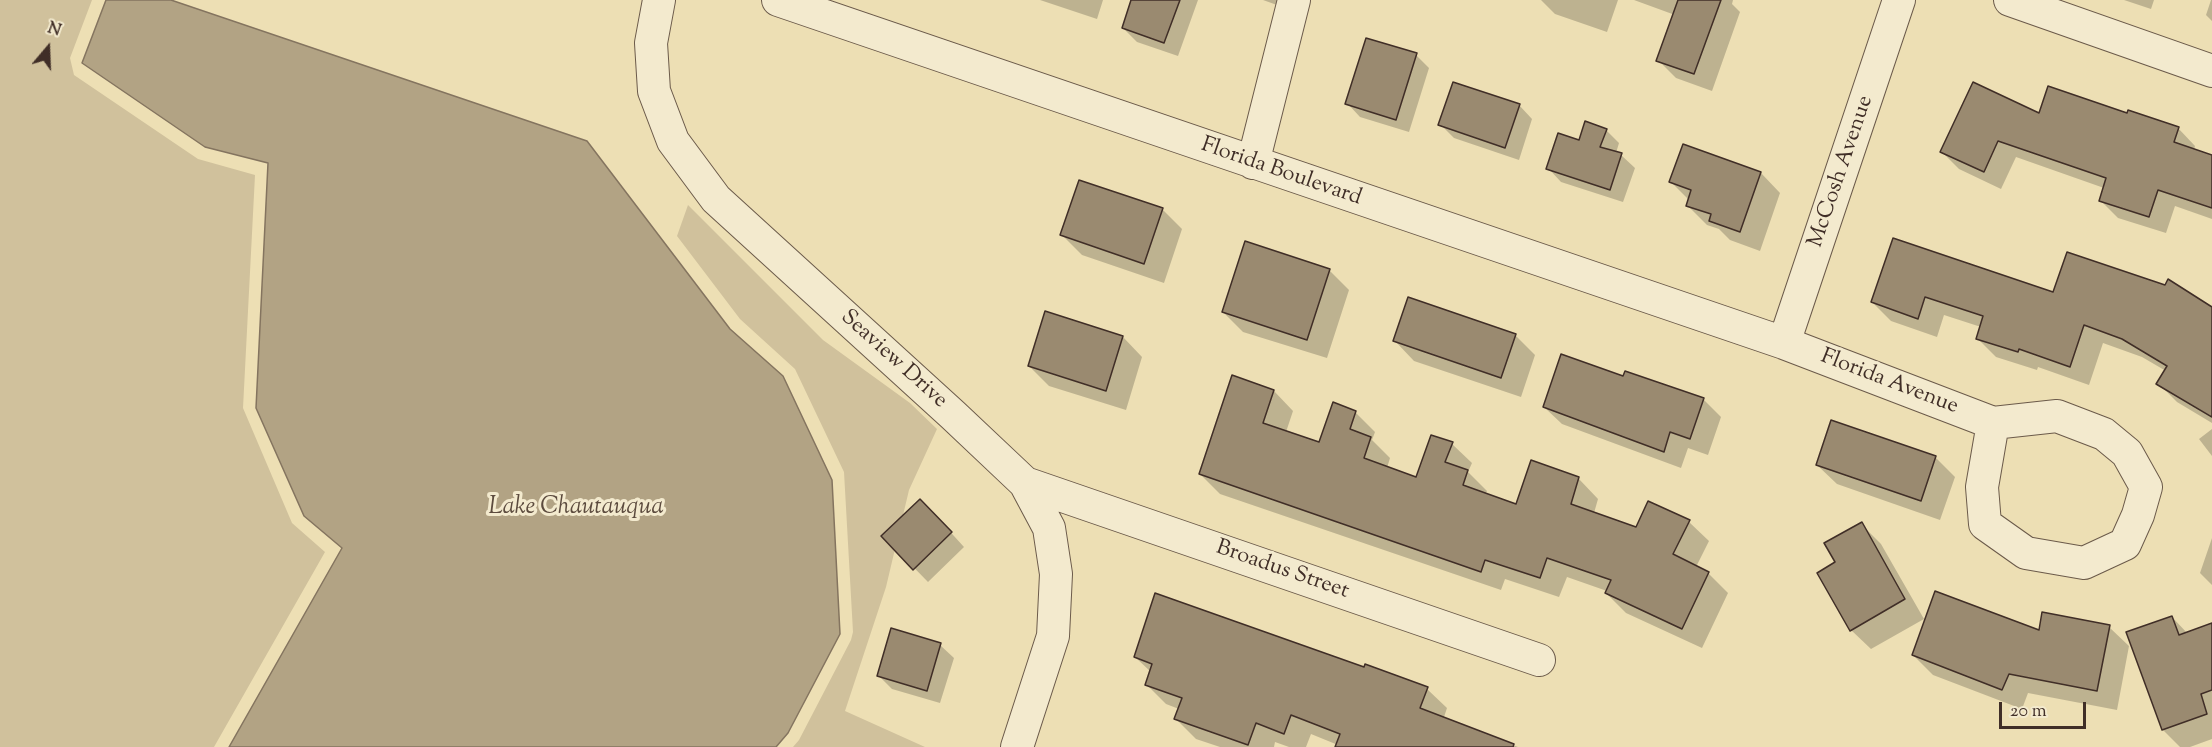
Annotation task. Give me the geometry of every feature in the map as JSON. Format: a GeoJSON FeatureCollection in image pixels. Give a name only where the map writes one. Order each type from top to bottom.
{"type":"FeatureCollection","features":[{"type":"Feature","properties":{"kind":"street","name":"Seaview Drive"},"geometry":{"type":"LineString","coordinates":[[659,0],[651,43],[654,92],[673,141],[716,199],[954,415],[1025,483],[1049,528],[1056,574],[1053,636],[1017,747]]}},
{"type":"Feature","properties":{"kind":"street","name":"Florida Boulevard"},"geometry":{"type":"LineString","coordinates":[[778,0],[1253,164],[1784,343]]}},
{"type":"Feature","properties":{"kind":"street"},"geometry":{"type":"LineString","coordinates":[[1253,164],[1294,0]]}},
{"type":"Feature","properties":{"kind":"street","name":"McCosh Avenue"},"geometry":{"type":"LineString","coordinates":[[1784,343],[1899,0]]}},
{"type":"Feature","properties":{"kind":"street"},"geometry":{"type":"LineString","coordinates":[[2010,0],[2212,71]]}},
{"type":"Feature","properties":{"kind":"street","name":"Florida Avenue"},"geometry":{"type":"LineString","coordinates":[[1784,343],[1993,423],[2057,416],[2104,434],[2127,453],[2146,487],[2138,515],[2125,544],[2084,563],[2026,553],[1985,524],[1982,488],[1993,423]]}},
{"type":"Feature","properties":{"kind":"street","name":"Broadus Street"},"geometry":{"type":"LineString","coordinates":[[1025,483],[1539,660]]}},
{"type":"Feature","properties":{"kind":"shaded area"},"geometry":{"type":"Polygon","coordinates":[[[0,0],[92,0],[70,58],[74,75],[198,159],[255,175],[243,408],[292,523],[325,552],[214,747],[0,747],[0,0]]]}},
{"type":"Feature","properties":{"kind":"shaded area"},"geometry":{"type":"Polygon","coordinates":[[[688,205],[823,340],[910,403],[937,429],[909,490],[886,587],[845,711],[925,747],[793,747],[799,740],[853,632],[844,472],[795,369],[740,319],[677,236],[688,205]]]}},
{"type":"Feature","properties":{"kind":"water","name":"Lake Chautauqua"},"geometry":{"type":"Polygon","coordinates":[[[106,0],[171,0],[587,141],[730,329],[783,376],[832,480],[840,634],[788,733],[776,747],[229,747],[342,548],[304,516],[256,408],[268,163],[205,147],[82,63],[106,0]]]}},
{"type":"Feature","properties":{"kind":"building"},"geometry":{"type":"Polygon","coordinates":[[[1131,0],[1180,0],[1164,43],[1122,28],[1131,0]]]}},
{"type":"Feature","properties":{"kind":"building"},"geometry":{"type":"Polygon","coordinates":[[[1678,0],[1721,0],[1694,74],[1656,61],[1678,0]]]}},
{"type":"Feature","properties":{"kind":"building"},"geometry":{"type":"Polygon","coordinates":[[[1366,38],[1417,53],[1396,120],[1345,104],[1366,38]]]}},
{"type":"Feature","properties":{"kind":"building"},"geometry":{"type":"Polygon","coordinates":[[[1453,82],[1520,104],[1505,148],[1438,125],[1453,82]]]}},
{"type":"Feature","properties":{"kind":"building"},"geometry":{"type":"Polygon","coordinates":[[[1973,82],[2039,113],[2048,86],[2127,113],[2128,110],[2179,127],[2174,142],[2212,155],[2212,208],[2158,190],[2149,217],[2099,201],[2106,178],[1998,141],[1984,172],[1940,152],[1973,82]]]}},
{"type":"Feature","properties":{"kind":"building"},"geometry":{"type":"Polygon","coordinates":[[[1585,121],[1607,129],[1600,147],[1622,153],[1610,190],[1546,169],[1558,133],[1579,140],[1585,121]]]}},
{"type":"Feature","properties":{"kind":"building"},"geometry":{"type":"Polygon","coordinates":[[[1683,144],[1761,172],[1740,232],[1709,221],[1711,214],[1686,206],[1691,190],[1669,182],[1683,144]]]}},
{"type":"Feature","properties":{"kind":"building"},"geometry":{"type":"Polygon","coordinates":[[[1079,180],[1163,208],[1144,264],[1060,235],[1079,180]]]}},
{"type":"Feature","properties":{"kind":"building"},"geometry":{"type":"Polygon","coordinates":[[[1893,238],[2053,292],[2067,252],[2165,285],[2168,279],[2212,307],[2212,417],[2156,384],[2167,366],[2122,339],[2084,325],[2070,367],[2019,349],[2018,352],[1976,339],[1983,316],[1925,297],[1918,319],[1871,302],[1893,238]]]}},
{"type":"Feature","properties":{"kind":"building"},"geometry":{"type":"Polygon","coordinates":[[[1245,241],[1330,269],[1307,340],[1222,312],[1245,241]]]}},
{"type":"Feature","properties":{"kind":"building"},"geometry":{"type":"Polygon","coordinates":[[[1408,297],[1516,334],[1501,378],[1393,341],[1408,297]]]}},
{"type":"Feature","properties":{"kind":"building"},"geometry":{"type":"Polygon","coordinates":[[[1045,311],[1123,336],[1106,391],[1028,366],[1045,311]]]}},
{"type":"Feature","properties":{"kind":"building"},"geometry":{"type":"Polygon","coordinates":[[[1561,354],[1623,376],[1625,371],[1704,398],[1690,439],[1670,432],[1664,452],[1543,407],[1561,354]]]}},
{"type":"Feature","properties":{"kind":"building"},"geometry":{"type":"Polygon","coordinates":[[[1232,375],[1274,390],[1263,423],[1319,442],[1333,402],[1356,411],[1350,429],[1371,437],[1364,458],[1416,477],[1431,435],[1453,442],[1445,462],[1468,470],[1463,485],[1516,504],[1531,460],[1579,477],[1571,504],[1636,527],[1648,501],[1690,520],[1673,554],[1709,572],[1682,629],[1605,593],[1611,580],[1547,558],[1540,578],[1485,560],[1481,572],[1199,474],[1232,375]]]}},
{"type":"Feature","properties":{"kind":"building"},"geometry":{"type":"Polygon","coordinates":[[[1831,420],[1936,456],[1921,501],[1816,465],[1831,420]]]}},
{"type":"Feature","properties":{"kind":"building"},"geometry":{"type":"Polygon","coordinates":[[[920,499],[952,532],[913,570],[881,536],[920,499]]]}},
{"type":"Feature","properties":{"kind":"building"},"geometry":{"type":"Polygon","coordinates":[[[1862,522],[1905,599],[1850,631],[1817,573],[1835,562],[1824,543],[1862,522]]]}},
{"type":"Feature","properties":{"kind":"building"},"geometry":{"type":"Polygon","coordinates":[[[1935,591],[2039,630],[2042,612],[2110,625],[2097,691],[2009,674],[2002,690],[1912,655],[1935,591]]]}},
{"type":"Feature","properties":{"kind":"building"},"geometry":{"type":"Polygon","coordinates":[[[1155,593],[1364,667],[1365,664],[1428,687],[1420,708],[1514,744],[1513,747],[1335,747],[1340,734],[1291,715],[1284,734],[1256,723],[1248,745],[1174,719],[1182,698],[1145,685],[1152,664],[1134,657],[1155,593]]]}},
{"type":"Feature","properties":{"kind":"building"},"geometry":{"type":"Polygon","coordinates":[[[2172,616],[2179,635],[2212,623],[2212,690],[2201,694],[2207,714],[2162,730],[2126,632],[2172,616]]]}},
{"type":"Feature","properties":{"kind":"building"},"geometry":{"type":"Polygon","coordinates":[[[891,628],[941,643],[927,691],[877,676],[891,628]]]}}]}
